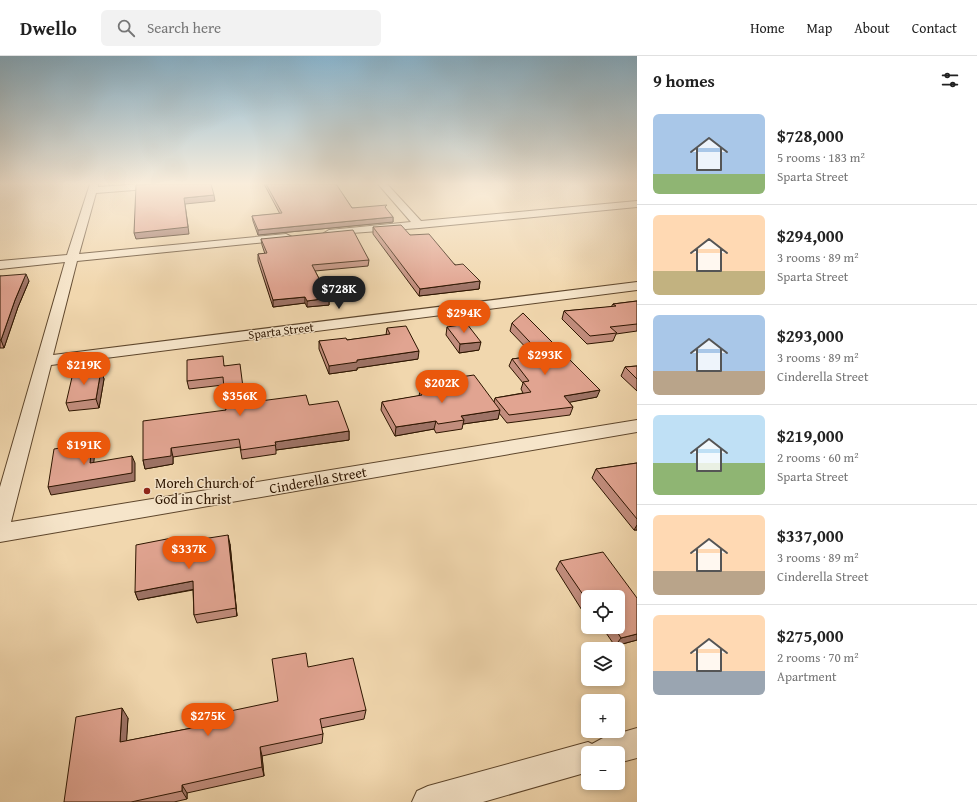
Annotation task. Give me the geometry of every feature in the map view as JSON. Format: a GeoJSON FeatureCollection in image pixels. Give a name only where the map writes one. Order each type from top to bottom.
{"type":"FeatureCollection","features":[{"type":"Feature","properties":{"kind":"street"},"geometry":{"type":"LineString","coordinates":[[0,524],[84,219]]}},
{"type":"Feature","properties":{"kind":"street"},"geometry":{"type":"LineString","coordinates":[[413,219],[419,225]]}},
{"type":"Feature","properties":{"kind":"street"},"geometry":{"type":"LineString","coordinates":[[316,234],[483,219]]}},
{"type":"Feature","properties":{"kind":"street"},"geometry":{"type":"LineString","coordinates":[[0,265],[300,236]]}},
{"type":"Feature","properties":{"kind":"street","name":"Sparta Street"},"geometry":{"type":"LineString","coordinates":[[44,361],[637,286]]}},
{"type":"Feature","properties":{"kind":"street","name":"Cinderella Street"},"geometry":{"type":"LineString","coordinates":[[0,534],[637,426]]}},
{"type":"Feature","properties":{"kind":"street"},"geometry":{"type":"LineString","coordinates":[[625,747],[637,743]]}},
{"type":"Feature","properties":{"kind":"street"},"geometry":{"type":"LineString","coordinates":[[428,802],[581,759]]}},
{"type":"Feature","properties":{"kind":"building"},"geometry":{"type":"Polygon","coordinates":[[[135,219],[187,219],[188,227],[134,233],[135,219]]]}},
{"type":"Feature","properties":{"kind":"building"},"geometry":{"type":"Polygon","coordinates":[[[253,219],[374,219],[258,230],[253,219]]]}},
{"type":"Feature","properties":{"kind":"building"},"geometry":{"type":"Polygon","coordinates":[[[401,225],[410,235],[429,234],[455,265],[463,264],[480,281],[420,289],[373,227],[401,225]]]}},
{"type":"Feature","properties":{"kind":"building"},"geometry":{"type":"Polygon","coordinates":[[[353,230],[369,260],[312,265],[329,298],[307,301],[305,297],[273,300],[258,254],[267,253],[261,239],[353,230]]]}},
{"type":"Feature","properties":{"kind":"building"},"geometry":{"type":"Polygon","coordinates":[[[26,274],[1,340],[0,340],[0,276],[26,274]]]}},
{"type":"Feature","properties":{"kind":"building"},"geometry":{"type":"Polygon","coordinates":[[[637,301],[637,324],[610,327],[617,333],[590,336],[564,311],[616,306],[613,304],[637,301]]]}},
{"type":"Feature","properties":{"kind":"building"},"geometry":{"type":"Polygon","coordinates":[[[523,313],[600,390],[564,396],[573,407],[509,415],[495,398],[531,392],[523,382],[529,381],[512,359],[542,355],[512,323],[523,313]]]}},
{"type":"Feature","properties":{"kind":"building"},"geometry":{"type":"Polygon","coordinates":[[[467,324],[481,342],[460,344],[447,327],[467,324]]]}},
{"type":"Feature","properties":{"kind":"building"},"geometry":{"type":"Polygon","coordinates":[[[406,326],[419,351],[357,360],[357,362],[329,366],[319,341],[346,338],[347,340],[390,334],[387,328],[406,326]]]}},
{"type":"Feature","properties":{"kind":"building"},"geometry":{"type":"Polygon","coordinates":[[[223,356],[224,366],[240,364],[245,403],[306,395],[309,405],[338,401],[349,431],[275,442],[276,445],[241,450],[239,439],[171,448],[171,456],[143,460],[143,421],[226,410],[223,377],[187,381],[187,360],[223,356]]]}},
{"type":"Feature","properties":{"kind":"building"},"geometry":{"type":"Polygon","coordinates":[[[637,366],[637,379],[625,367],[637,366]]]}},
{"type":"Feature","properties":{"kind":"building"},"geometry":{"type":"Polygon","coordinates":[[[101,370],[96,399],[66,403],[73,373],[101,370]]]}},
{"type":"Feature","properties":{"kind":"building"},"geometry":{"type":"Polygon","coordinates":[[[474,375],[500,410],[461,416],[464,420],[438,424],[436,421],[396,427],[382,402],[422,395],[420,391],[451,387],[446,379],[474,375]]]}},
{"type":"Feature","properties":{"kind":"building"},"geometry":{"type":"Polygon","coordinates":[[[92,443],[90,463],[132,456],[132,473],[48,487],[54,449],[92,443]]]}},
{"type":"Feature","properties":{"kind":"building"},"geometry":{"type":"Polygon","coordinates":[[[637,463],[637,519],[596,469],[637,463]]]}},
{"type":"Feature","properties":{"kind":"building"},"geometry":{"type":"Polygon","coordinates":[[[228,535],[236,608],[194,615],[193,581],[135,592],[136,545],[177,537],[177,543],[228,535]]]}},
{"type":"Feature","properties":{"kind":"building"},"geometry":{"type":"Polygon","coordinates":[[[603,552],[637,598],[637,634],[621,638],[618,634],[625,634],[625,590],[581,590],[581,592],[560,561],[603,552]]]}},
{"type":"Feature","properties":{"kind":"building"},"geometry":{"type":"Polygon","coordinates":[[[306,653],[308,667],[353,658],[366,710],[320,719],[323,734],[260,747],[262,767],[182,785],[182,791],[131,802],[64,802],[76,717],[122,708],[120,742],[197,727],[197,718],[278,701],[272,659],[306,653]]]}},
{"type":"Feature","properties":{"kind":"place","name":"Moreh Church of God in Christ"},"geometry":{"type":"Point","coordinates":[147,491]}}]}
